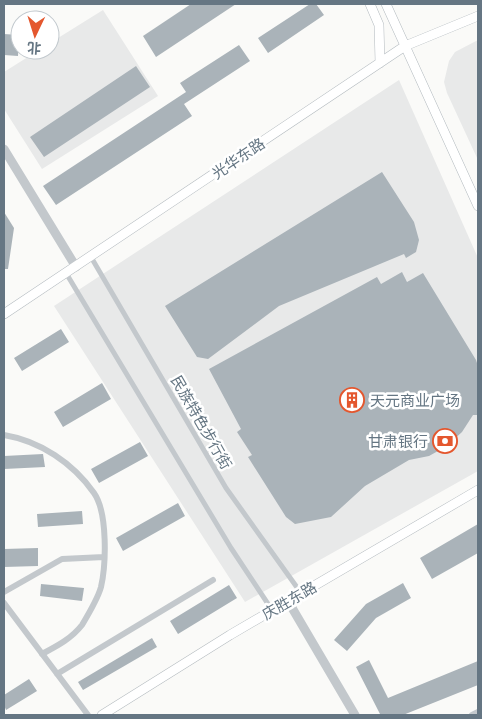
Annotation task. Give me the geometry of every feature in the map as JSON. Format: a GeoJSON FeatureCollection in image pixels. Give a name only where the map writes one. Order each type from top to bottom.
{"type":"FeatureCollection","features":[{"type":"Feature","properties":{"kind":"main road"},"geometry":{"type":"LineString","coordinates":[[370,4],[379,25],[380,63]]}},
{"type":"Feature","properties":{"kind":"main road"},"geometry":{"type":"LineString","coordinates":[[386,4],[478,206]]}},
{"type":"Feature","properties":{"kind":"main road","name":"光华东路"},"geometry":{"type":"LineString","coordinates":[[4,314],[405,46],[478,16]]}},
{"type":"Feature","properties":{"kind":"main road","name":"庆胜东路"},"geometry":{"type":"LineString","coordinates":[[102,715],[272,610],[478,490]]}},
{"type":"Feature","properties":{"kind":"street"},"geometry":{"type":"LineString","coordinates":[[4,149],[76,267]]}},
{"type":"Feature","properties":{"kind":"street","name":"民族特色步行街"},"geometry":{"type":"LineString","coordinates":[[91,257],[226,488],[301,593]]}},
{"type":"Feature","properties":{"kind":"street"},"geometry":{"type":"LineString","coordinates":[[66,273],[231,548],[272,610]]}},
{"type":"Feature","properties":{"kind":"street"},"geometry":{"type":"LineString","coordinates":[[4,435],[23,438],[49,450],[95,494],[104,519],[104,557],[100,588],[82,625],[65,641],[42,654]]}},
{"type":"Feature","properties":{"kind":"street"},"geometry":{"type":"LineString","coordinates":[[4,592],[62,559],[104,557]]}},
{"type":"Feature","properties":{"kind":"street"},"geometry":{"type":"LineString","coordinates":[[57,674],[214,580]]}},
{"type":"Feature","properties":{"kind":"street"},"geometry":{"type":"LineString","coordinates":[[288,601],[356,715]]}},
{"type":"Feature","properties":{"kind":"street"},"geometry":{"type":"LineString","coordinates":[[4,603],[88,715]]}},
{"type":"Feature","properties":{"kind":"street"},"geometry":{"type":"LineString","coordinates":[[472,715],[478,712]]}},
{"type":"Feature","properties":{"kind":"shaded area"},"geometry":{"type":"Polygon","coordinates":[[[103,10],[158,96],[42,169],[4,109],[4,72],[23,60],[60,60],[60,37],[103,10]]]}},
{"type":"Feature","properties":{"kind":"shaded area"},"geometry":{"type":"Polygon","coordinates":[[[478,40],[478,160],[447,93],[444,82],[449,61],[455,52],[478,40]]]}},
{"type":"Feature","properties":{"kind":"shaded area"},"geometry":{"type":"Polygon","coordinates":[[[399,80],[478,258],[478,471],[245,602],[54,306],[399,80]]]}},
{"type":"Feature","properties":{"kind":"building"},"geometry":{"type":"Polygon","coordinates":[[[191,4],[236,4],[156,57],[143,36],[191,4]]]}},
{"type":"Feature","properties":{"kind":"building"},"geometry":{"type":"Polygon","coordinates":[[[310,4],[316,4],[324,15],[268,53],[258,38],[310,4]]]}},
{"type":"Feature","properties":{"kind":"building"},"geometry":{"type":"Polygon","coordinates":[[[4,34],[10,34],[10,55],[4,55],[4,34]]]}},
{"type":"Feature","properties":{"kind":"building"},"geometry":{"type":"Polygon","coordinates":[[[239,45],[250,61],[184,104],[192,116],[56,205],[43,186],[186,92],[180,83],[239,45]]]}},
{"type":"Feature","properties":{"kind":"building"},"geometry":{"type":"Polygon","coordinates":[[[136,66],[150,87],[44,157],[30,137],[136,66]]]}},
{"type":"Feature","properties":{"kind":"building"},"geometry":{"type":"Polygon","coordinates":[[[382,172],[414,222],[419,240],[416,252],[406,258],[404,254],[279,306],[208,359],[197,357],[165,306],[382,172]]]}},
{"type":"Feature","properties":{"kind":"building"},"geometry":{"type":"Polygon","coordinates":[[[4,212],[14,228],[8,269],[4,269],[4,212]]]}},
{"type":"Feature","properties":{"kind":"building","name":"天元商业广场"},"geometry":{"type":"Polygon","coordinates":[[[402,272],[407,282],[423,273],[476,360],[478,366],[478,415],[473,415],[462,432],[447,446],[429,456],[409,460],[365,486],[331,517],[295,524],[286,517],[248,457],[252,455],[237,432],[241,429],[209,369],[377,277],[381,284],[402,272]]]}},
{"type":"Feature","properties":{"kind":"building"},"geometry":{"type":"Polygon","coordinates":[[[61,329],[69,342],[22,371],[14,358],[61,329]]]}},
{"type":"Feature","properties":{"kind":"building"},"geometry":{"type":"Polygon","coordinates":[[[102,383],[111,399],[63,427],[54,412],[102,383]]]}},
{"type":"Feature","properties":{"kind":"building"},"geometry":{"type":"Polygon","coordinates":[[[140,442],[148,456],[99,483],[91,469],[140,442]]]}},
{"type":"Feature","properties":{"kind":"building"},"geometry":{"type":"Polygon","coordinates":[[[43,454],[45,467],[4,469],[4,456],[43,454]]]}},
{"type":"Feature","properties":{"kind":"building"},"geometry":{"type":"Polygon","coordinates":[[[178,503],[185,516],[123,551],[116,538],[178,503]]]}},
{"type":"Feature","properties":{"kind":"building"},"geometry":{"type":"Polygon","coordinates":[[[82,511],[83,524],[38,527],[37,514],[82,511]]]}},
{"type":"Feature","properties":{"kind":"building"},"geometry":{"type":"Polygon","coordinates":[[[478,524],[478,553],[432,579],[420,558],[478,524]]]}},
{"type":"Feature","properties":{"kind":"building"},"geometry":{"type":"Polygon","coordinates":[[[38,548],[38,566],[4,567],[4,549],[38,548]]]}},
{"type":"Feature","properties":{"kind":"building"},"geometry":{"type":"Polygon","coordinates":[[[403,583],[411,598],[376,618],[347,651],[334,640],[366,604],[403,583]]]}},
{"type":"Feature","properties":{"kind":"building"},"geometry":{"type":"Polygon","coordinates":[[[41,584],[84,588],[82,601],[40,596],[41,584]]]}},
{"type":"Feature","properties":{"kind":"building"},"geometry":{"type":"Polygon","coordinates":[[[229,585],[237,598],[178,634],[170,621],[229,585]]]}},
{"type":"Feature","properties":{"kind":"building"},"geometry":{"type":"Polygon","coordinates":[[[152,638],[157,647],[83,690],[78,682],[152,638]]]}},
{"type":"Feature","properties":{"kind":"building"},"geometry":{"type":"Polygon","coordinates":[[[369,660],[388,698],[478,661],[478,685],[403,715],[380,714],[356,667],[369,660]]]}},
{"type":"Feature","properties":{"kind":"building"},"geometry":{"type":"Polygon","coordinates":[[[29,679],[37,691],[6,710],[4,695],[29,679]]]}},
{"type":"Feature","properties":{"kind":"place","name":"天元商业广场"},"geometry":{"type":"Point","coordinates":[352,400]}},
{"type":"Feature","properties":{"kind":"place","name":"甘肃银行"},"geometry":{"type":"Point","coordinates":[445,441]}}]}
